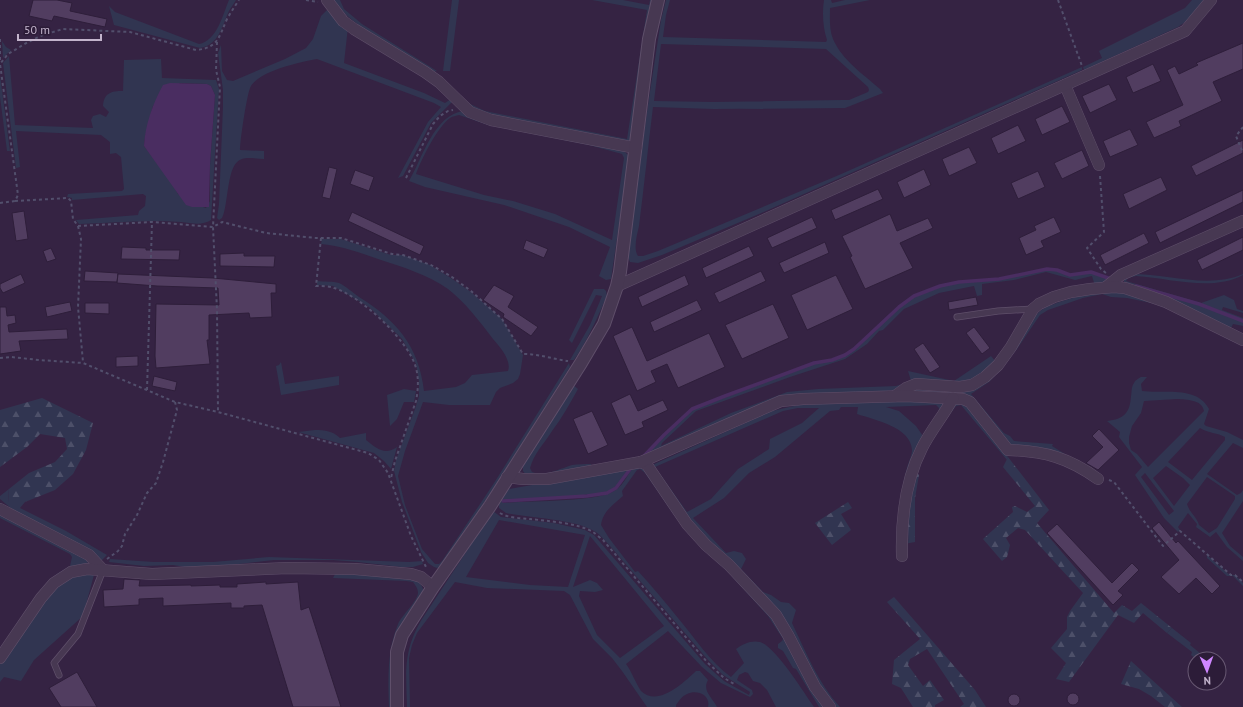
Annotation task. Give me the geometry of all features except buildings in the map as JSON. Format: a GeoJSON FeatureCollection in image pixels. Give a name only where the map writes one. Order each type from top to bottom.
{"type":"FeatureCollection","features":[{"type":"Feature","properties":{"kind":"street"},"geometry":{"type":"LineString","coordinates":[[327,0],[343,21],[439,82],[470,112],[491,120],[636,148]]}},
{"type":"Feature","properties":{"kind":"street"},"geometry":{"type":"LineString","coordinates":[[397,707],[397,652],[402,635],[433,587],[490,506],[507,477],[581,363],[604,324],[617,286],[623,252],[649,39],[658,0]]}},
{"type":"Feature","properties":{"kind":"street"},"geometry":{"type":"LineString","coordinates":[[617,286],[1185,31],[1211,0]]}},
{"type":"Feature","properties":{"kind":"street"},"geometry":{"type":"LineString","coordinates":[[1065,84],[1099,165]]}},
{"type":"Feature","properties":{"kind":"street"},"geometry":{"type":"LineString","coordinates":[[1106,287],[1121,275],[1243,221]]}},
{"type":"Feature","properties":{"kind":"street"},"geometry":{"type":"LineString","coordinates":[[895,396],[906,388],[916,384],[960,387],[972,385],[985,377],[998,365],[1011,347],[1033,309],[1039,304],[1054,297],[1090,289],[1106,287],[1124,288],[1166,302],[1243,340]]}},
{"type":"Feature","properties":{"kind":"street"},"geometry":{"type":"LineString","coordinates":[[507,477],[547,479],[641,462],[781,401],[895,396],[963,399],[970,402],[1008,450],[1025,450],[1047,454],[1083,468],[1098,479]]}},
{"type":"Feature","properties":{"kind":"street"},"geometry":{"type":"LineString","coordinates":[[902,556],[902,529],[908,485],[923,446],[953,398]]}},
{"type":"Feature","properties":{"kind":"street"},"geometry":{"type":"LineString","coordinates":[[641,462],[647,466],[687,524],[706,545],[729,565],[776,614],[816,688],[830,707]]}},
{"type":"Feature","properties":{"kind":"street"},"geometry":{"type":"LineString","coordinates":[[0,509],[89,555],[103,570]]}},
{"type":"Feature","properties":{"kind":"street"},"geometry":{"type":"LineString","coordinates":[[0,658],[40,598],[54,583],[71,572],[87,569],[152,574],[287,568],[355,569],[411,574],[421,577],[433,587]]}},
{"type":"Feature","properties":{"kind":"lane"},"geometry":{"type":"LineString","coordinates":[[957,317],[998,311],[1033,309]]}},
{"type":"Feature","properties":{"kind":"lane"},"geometry":{"type":"LineString","coordinates":[[59,675],[54,663],[78,634],[103,570]]}},
{"type":"Feature","properties":{"kind":"path"},"geometry":{"type":"LineString","coordinates":[[218,412],[217,310],[213,227],[220,87],[216,70],[217,41],[228,17],[239,0]]}},
{"type":"Feature","properties":{"kind":"path"},"geometry":{"type":"LineString","coordinates":[[1058,0],[1086,75]]}},
{"type":"Feature","properties":{"kind":"path"},"geometry":{"type":"LineString","coordinates":[[0,64],[8,54],[28,42],[63,28],[130,32],[196,50],[206,49],[217,41]]}},
{"type":"Feature","properties":{"kind":"path"},"geometry":{"type":"LineString","coordinates":[[0,39],[0,64],[18,195],[15,201]]}},
{"type":"Feature","properties":{"kind":"path"},"geometry":{"type":"LineString","coordinates":[[406,178],[433,124],[440,116],[448,111],[464,107]]}},
{"type":"Feature","properties":{"kind":"path"},"geometry":{"type":"LineString","coordinates":[[1243,127],[1236,136],[1243,153]]}},
{"type":"Feature","properties":{"kind":"path"},"geometry":{"type":"LineString","coordinates":[[1099,165],[1104,232],[1087,248],[1101,269],[1115,279]]}},
{"type":"Feature","properties":{"kind":"path"},"geometry":{"type":"LineString","coordinates":[[0,203],[68,198],[72,201],[73,219],[78,226],[81,238],[78,308],[83,362]]}},
{"type":"Feature","properties":{"kind":"path"},"geometry":{"type":"LineString","coordinates":[[147,390],[152,222]]}},
{"type":"Feature","properties":{"kind":"path"},"geometry":{"type":"LineString","coordinates":[[78,226],[152,222],[213,227],[222,222],[266,233],[321,238],[341,238],[392,254],[403,254],[431,265],[452,277],[471,291],[502,319],[523,354],[536,354],[552,359],[581,363]]}},
{"type":"Feature","properties":{"kind":"path"},"geometry":{"type":"LineString","coordinates":[[321,238],[316,286],[334,288],[352,297],[370,309],[401,340],[416,367],[418,392],[416,401],[394,461],[390,479]]}},
{"type":"Feature","properties":{"kind":"path"},"geometry":{"type":"LineString","coordinates":[[0,358],[11,357],[83,362],[175,402],[218,412],[368,453],[379,460],[390,479],[411,536],[427,569]]}},
{"type":"Feature","properties":{"kind":"path"},"geometry":{"type":"LineString","coordinates":[[103,570],[105,561],[122,546],[125,534],[137,516],[147,493],[156,483],[177,410],[175,402]]}},
{"type":"Feature","properties":{"kind":"path"},"geometry":{"type":"LineString","coordinates":[[1098,479],[1106,479],[1114,482],[1163,546],[1180,531],[1231,575],[1235,575],[1243,582]]}},
{"type":"Feature","properties":{"kind":"path"},"geometry":{"type":"LineString","coordinates":[[490,506],[504,515],[515,518],[554,522],[584,528],[593,532],[603,540],[707,662],[724,678],[736,686]]}},
{"type":"Feature","properties":{"kind":"green space"},"geometry":{"type":"Polygon","coordinates":[[[229,0],[236,0],[229,11],[222,29],[216,39],[212,43],[200,48],[114,25],[109,6],[115,12],[199,44],[205,42],[215,32],[222,19],[229,0]]]}},
{"type":"Feature","properties":{"kind":"green space"},"geometry":{"type":"Polygon","coordinates":[[[331,0],[340,0],[344,9],[362,24],[437,71],[433,72],[366,31],[331,0]]]}},
{"type":"Feature","properties":{"kind":"green space"},"geometry":{"type":"Polygon","coordinates":[[[452,0],[459,0],[450,71],[443,71],[452,0]]]}},
{"type":"Feature","properties":{"kind":"green space"},"geometry":{"type":"Polygon","coordinates":[[[592,0],[623,0],[649,5],[650,0],[653,0],[645,36],[630,140],[627,142],[486,114],[464,101],[485,111],[627,139],[647,10],[592,0]]]}},
{"type":"Feature","properties":{"kind":"green space"},"geometry":{"type":"Polygon","coordinates":[[[666,0],[670,0],[663,37],[826,42],[827,40],[823,20],[824,0],[831,0],[832,3],[845,0],[870,0],[830,8],[830,27],[833,39],[842,54],[883,93],[845,108],[714,109],[653,107],[636,242],[638,256],[643,256],[658,251],[839,175],[1082,67],[1082,70],[759,214],[662,255],[638,263],[630,262],[628,257],[628,246],[661,20],[666,0]],[[661,44],[654,101],[713,102],[849,100],[868,92],[868,87],[826,49],[661,44]]]}},
{"type":"Feature","properties":{"kind":"green space"},"geometry":{"type":"Polygon","coordinates":[[[1192,0],[1207,0],[1188,20],[1178,27],[1084,70],[1083,67],[1102,58],[1099,51],[1185,8],[1192,0]]]}},
{"type":"Feature","properties":{"kind":"green space"},"geometry":{"type":"Polygon","coordinates":[[[327,10],[348,27],[344,63],[424,93],[445,103],[451,99],[452,102],[431,123],[403,176],[398,178],[428,122],[441,107],[434,103],[317,59],[281,68],[263,76],[251,86],[249,90],[240,150],[264,151],[264,159],[244,158],[237,162],[230,176],[224,212],[222,218],[219,220],[217,218],[219,204],[223,90],[218,53],[221,45],[222,71],[227,80],[233,81],[285,59],[306,48],[313,39],[321,16],[327,10]]]}},
{"type":"Feature","properties":{"kind":"green space"},"geometry":{"type":"Polygon","coordinates":[[[2,41],[6,47],[11,50],[3,58],[2,41]]]}},
{"type":"Feature","properties":{"kind":"green space"},"geometry":{"type":"Polygon","coordinates":[[[9,56],[15,125],[93,128],[91,120],[93,116],[100,114],[106,117],[109,112],[103,106],[105,98],[112,92],[123,91],[124,60],[161,59],[162,78],[216,80],[219,89],[211,220],[200,224],[156,221],[79,224],[76,220],[138,215],[139,211],[145,206],[146,196],[143,194],[72,200],[72,198],[67,197],[68,194],[122,191],[124,189],[121,157],[116,153],[110,154],[110,142],[101,135],[16,131],[20,167],[16,168],[3,63],[9,56]],[[180,83],[153,106],[144,146],[172,183],[178,194],[206,208],[210,201],[210,165],[215,95],[211,86],[207,84],[180,83]]]}},
{"type":"Feature","properties":{"kind":"green space"},"geometry":{"type":"Polygon","coordinates":[[[0,75],[10,151],[7,151],[0,97],[0,75]]]}},
{"type":"Feature","properties":{"kind":"green space"},"geometry":{"type":"Polygon","coordinates":[[[464,111],[624,151],[628,155],[628,165],[611,279],[606,280],[599,276],[610,247],[569,227],[504,205],[425,187],[409,181],[430,139],[445,120],[454,114],[464,111]],[[459,115],[450,118],[440,128],[435,136],[416,174],[484,195],[513,201],[555,214],[612,240],[624,158],[622,154],[589,145],[488,125],[459,115]]]}},
{"type":"Feature","properties":{"kind":"green space"},"geometry":{"type":"Polygon","coordinates":[[[322,239],[341,239],[391,255],[403,255],[430,265],[471,292],[502,319],[523,355],[518,379],[513,383],[500,388],[496,392],[490,405],[449,405],[423,402],[405,451],[398,476],[405,505],[422,549],[435,564],[439,564],[442,561],[494,483],[569,363],[570,367],[501,477],[441,567],[437,568],[428,563],[421,552],[402,502],[394,471],[396,460],[419,396],[419,382],[416,364],[402,339],[369,307],[333,286],[317,285],[317,281],[342,284],[395,325],[404,336],[417,361],[424,391],[456,387],[465,383],[472,375],[508,371],[509,367],[507,358],[478,319],[448,289],[415,272],[344,248],[321,244],[322,239]]]}},
{"type":"Feature","properties":{"kind":"green space"},"geometry":{"type":"Polygon","coordinates":[[[1048,270],[1070,275],[1091,273],[1111,280],[1095,286],[1092,276],[1075,280],[1046,272],[1014,280],[982,284],[982,295],[977,296],[974,286],[939,293],[904,309],[867,344],[845,359],[696,411],[662,443],[661,446],[731,413],[787,392],[818,389],[896,386],[911,381],[908,371],[954,381],[991,356],[996,362],[981,375],[964,383],[845,395],[798,395],[641,460],[692,410],[814,364],[845,356],[899,308],[920,295],[935,288],[959,282],[987,281],[1048,270]]]}},
{"type":"Feature","properties":{"kind":"green space"},"geometry":{"type":"Polygon","coordinates":[[[1132,274],[1202,281],[1230,278],[1243,274],[1231,280],[1218,283],[1190,283],[1136,276],[1128,278],[1126,281],[1201,303],[1224,295],[1234,300],[1237,309],[1243,311],[1243,313],[1223,307],[1222,310],[1243,318],[1243,320],[1200,303],[1124,282],[1124,279],[1132,274]]]}},
{"type":"Feature","properties":{"kind":"green space"},"geometry":{"type":"Polygon","coordinates":[[[1123,283],[1209,308],[1243,322],[1243,326],[1233,324],[1231,328],[1123,283]]]}},
{"type":"Feature","properties":{"kind":"green space"},"geometry":{"type":"Polygon","coordinates":[[[594,289],[604,289],[607,296],[584,345],[574,360],[570,360],[590,325],[602,296],[596,295],[572,343],[569,340],[594,289]]]}},
{"type":"Feature","properties":{"kind":"green space"},"geometry":{"type":"Polygon","coordinates":[[[1110,289],[1136,294],[1171,307],[1243,341],[1243,346],[1230,340],[1228,336],[1192,318],[1156,304],[1127,298],[1111,297],[1102,294],[1083,298],[1048,310],[1040,315],[1017,349],[989,382],[971,394],[1004,433],[1010,436],[1014,441],[1053,444],[1052,446],[1065,454],[1063,456],[1049,450],[1007,444],[971,401],[964,397],[939,392],[904,393],[915,387],[961,389],[981,383],[998,369],[1040,311],[1046,307],[1063,301],[1110,289]]]}},
{"type":"Feature","properties":{"kind":"green space"},"geometry":{"type":"Polygon","coordinates":[[[281,362],[285,384],[339,376],[339,385],[281,395],[276,366],[281,362]]]}},
{"type":"Feature","properties":{"kind":"green space"},"geometry":{"type":"Polygon","coordinates":[[[1141,377],[1147,377],[1141,384],[1142,391],[1179,392],[1196,396],[1204,401],[1209,409],[1204,424],[1206,426],[1227,432],[1243,440],[1243,448],[1233,443],[1207,474],[1237,495],[1243,490],[1243,501],[1222,533],[1230,546],[1243,557],[1243,561],[1227,547],[1216,532],[1210,537],[1196,527],[1197,524],[1188,513],[1178,527],[1180,530],[1178,532],[1164,518],[1135,475],[1142,467],[1119,437],[1120,432],[1107,421],[1118,419],[1125,414],[1129,407],[1133,385],[1135,381],[1141,377]],[[1177,399],[1144,401],[1141,413],[1132,426],[1129,443],[1131,450],[1137,454],[1148,467],[1204,411],[1200,404],[1189,400],[1177,399]],[[1200,428],[1168,462],[1192,480],[1225,440],[1225,437],[1200,428]],[[1166,466],[1153,478],[1174,506],[1190,485],[1166,466]],[[1145,473],[1141,477],[1169,515],[1174,511],[1145,473]],[[1207,477],[1187,504],[1197,519],[1199,525],[1209,533],[1217,528],[1235,499],[1235,496],[1207,477]]]}},
{"type":"Feature","properties":{"kind":"green space"},"geometry":{"type":"Polygon","coordinates":[[[573,385],[578,389],[559,421],[537,453],[530,468],[532,472],[542,474],[572,465],[591,464],[592,468],[557,475],[526,475],[523,471],[523,464],[573,385]]]}},
{"type":"Feature","properties":{"kind":"green space"},"geometry":{"type":"Polygon","coordinates":[[[404,389],[416,391],[414,402],[404,402],[397,419],[390,426],[387,395],[404,389]]]}},
{"type":"Feature","properties":{"kind":"green space"},"geometry":{"type":"Polygon","coordinates":[[[42,398],[93,423],[86,450],[73,474],[55,490],[25,502],[8,503],[9,489],[29,473],[55,462],[67,449],[65,438],[40,434],[27,447],[0,467],[0,410],[42,398]]]}},
{"type":"Feature","properties":{"kind":"green space"},"geometry":{"type":"Polygon","coordinates":[[[955,399],[967,405],[1008,457],[1007,460],[961,405],[956,406],[930,441],[916,472],[907,528],[909,543],[902,546],[915,464],[955,399]]]}},
{"type":"Feature","properties":{"kind":"green space"},"geometry":{"type":"Polygon","coordinates":[[[881,401],[949,401],[901,496],[905,475],[912,452],[910,442],[906,436],[891,426],[857,414],[858,407],[841,407],[839,410],[830,411],[775,457],[749,473],[724,498],[693,518],[726,553],[734,551],[742,553],[746,559],[741,569],[763,592],[771,595],[781,602],[789,603],[796,610],[792,623],[819,678],[832,698],[840,707],[833,707],[791,634],[709,544],[650,466],[772,411],[798,405],[881,401]],[[936,405],[886,407],[899,411],[916,426],[923,436],[938,414],[939,408],[936,405]],[[798,408],[783,411],[655,467],[687,512],[711,499],[738,469],[769,449],[770,439],[802,423],[819,408],[798,408]]]}},
{"type":"Feature","properties":{"kind":"green space"},"geometry":{"type":"Polygon","coordinates":[[[315,430],[329,431],[340,438],[366,433],[366,440],[381,450],[388,451],[397,447],[391,469],[374,453],[298,432],[315,430]]]}},
{"type":"Feature","properties":{"kind":"green space"},"geometry":{"type":"Polygon","coordinates":[[[1008,457],[1049,510],[1037,523],[1114,613],[1122,605],[1132,611],[1141,603],[1172,628],[1167,633],[1143,613],[1134,623],[1118,615],[1069,682],[1056,679],[1066,663],[1051,648],[1067,629],[1067,617],[1083,593],[1025,530],[1018,528],[1006,538],[1010,545],[1007,557],[1002,561],[983,539],[1013,512],[1012,507],[1015,506],[1027,512],[1035,506],[1003,467],[1008,457]]]}},
{"type":"Feature","properties":{"kind":"green space"},"geometry":{"type":"Polygon","coordinates":[[[642,466],[774,616],[827,707],[819,707],[796,669],[793,668],[783,651],[778,648],[778,644],[783,639],[768,616],[727,571],[701,547],[677,519],[645,473],[640,469],[637,470],[622,491],[623,496],[609,509],[602,520],[601,525],[609,538],[635,572],[638,571],[709,657],[723,671],[731,677],[744,663],[736,649],[747,643],[760,642],[774,652],[814,707],[776,707],[767,690],[760,683],[753,681],[748,673],[745,672],[739,675],[737,680],[752,690],[753,694],[750,697],[721,683],[702,667],[668,631],[626,664],[641,691],[648,695],[662,695],[670,692],[696,671],[700,671],[708,680],[706,687],[708,694],[717,707],[708,707],[705,696],[695,692],[684,696],[676,707],[647,707],[612,658],[593,639],[570,595],[564,591],[487,588],[455,582],[417,633],[412,645],[409,658],[410,707],[407,707],[407,662],[416,630],[493,511],[501,517],[554,523],[585,530],[594,535],[705,664],[724,681],[749,695],[750,692],[723,675],[708,660],[599,534],[586,527],[564,521],[506,513],[499,508],[499,503],[501,497],[509,489],[642,466]],[[631,469],[613,489],[604,493],[502,500],[503,503],[578,499],[606,495],[619,487],[631,469]],[[499,520],[466,577],[530,585],[568,587],[585,535],[499,520]],[[590,536],[573,587],[590,580],[597,583],[603,590],[595,592],[580,591],[579,596],[597,635],[620,658],[664,626],[590,536]]]}},
{"type":"Feature","properties":{"kind":"green space"},"geometry":{"type":"Polygon","coordinates":[[[916,472],[919,475],[915,498],[915,542],[909,543],[909,508],[916,472]]]}},
{"type":"Feature","properties":{"kind":"green space"},"geometry":{"type":"Polygon","coordinates":[[[9,489],[8,502],[25,502],[20,508],[66,531],[107,555],[101,561],[97,555],[55,531],[13,510],[0,499],[0,496],[9,489]]]}},
{"type":"Feature","properties":{"kind":"green space"},"geometry":{"type":"Polygon","coordinates":[[[848,502],[852,508],[841,514],[851,530],[832,545],[815,523],[848,502]]]}},
{"type":"Feature","properties":{"kind":"green space"},"geometry":{"type":"Polygon","coordinates":[[[0,514],[85,558],[88,565],[71,570],[0,654],[0,648],[50,580],[70,566],[72,557],[70,554],[0,518],[0,514]]]}},
{"type":"Feature","properties":{"kind":"green space"},"geometry":{"type":"Polygon","coordinates":[[[1207,555],[1230,575],[1235,575],[1243,583],[1243,586],[1233,576],[1227,576],[1207,558],[1207,555]]]}},
{"type":"Feature","properties":{"kind":"green space"},"geometry":{"type":"Polygon","coordinates":[[[269,557],[409,562],[422,561],[423,564],[413,567],[401,567],[333,560],[274,560],[231,565],[185,567],[173,565],[144,566],[109,562],[110,559],[154,562],[213,562],[269,557]]]}},
{"type":"Feature","properties":{"kind":"green space"},"geometry":{"type":"Polygon","coordinates":[[[95,571],[83,616],[34,660],[21,681],[4,677],[0,682],[0,662],[51,590],[69,576],[95,571]]]}},
{"type":"Feature","properties":{"kind":"green space"},"geometry":{"type":"Polygon","coordinates":[[[340,572],[412,576],[423,588],[424,594],[403,625],[394,707],[389,707],[390,654],[394,634],[398,624],[417,597],[417,588],[413,582],[406,581],[333,578],[335,574],[340,572]]]}},
{"type":"Feature","properties":{"kind":"green space"},"geometry":{"type":"Polygon","coordinates":[[[894,597],[975,690],[986,707],[960,707],[964,704],[927,649],[910,659],[908,665],[923,686],[930,680],[944,700],[935,705],[935,707],[913,707],[901,688],[892,684],[894,660],[920,639],[887,602],[894,597]]]}},
{"type":"Feature","properties":{"kind":"green space"},"geometry":{"type":"Polygon","coordinates":[[[1172,628],[1191,643],[1190,645],[1198,651],[1191,651],[1167,633],[1172,628]]]}},
{"type":"Feature","properties":{"kind":"green space"},"geometry":{"type":"Polygon","coordinates":[[[1131,661],[1182,707],[1165,707],[1139,689],[1121,684],[1131,661]]]}},
{"type":"Feature","properties":{"kind":"shaded area"},"geometry":{"type":"Polygon","coordinates":[[[170,83],[207,84],[211,86],[215,95],[210,165],[209,207],[192,207],[186,205],[144,146],[150,114],[156,99],[163,85],[170,83]]]}},
{"type":"Feature","properties":{"kind":"waterway"},"geometry":{"type":"LineString","coordinates":[[643,457],[692,409],[814,363],[832,360],[845,355],[854,349],[899,307],[914,296],[940,286],[959,282],[999,279],[1047,269],[1057,270],[1070,275],[1091,272],[1111,279]]}},
{"type":"Feature","properties":{"kind":"waterway"},"geometry":{"type":"LineString","coordinates":[[1136,286],[1199,304],[1243,321]]}},
{"type":"Feature","properties":{"kind":"waterway"},"geometry":{"type":"LineString","coordinates":[[503,501],[587,496],[607,493],[616,488],[631,468]]}}]}
